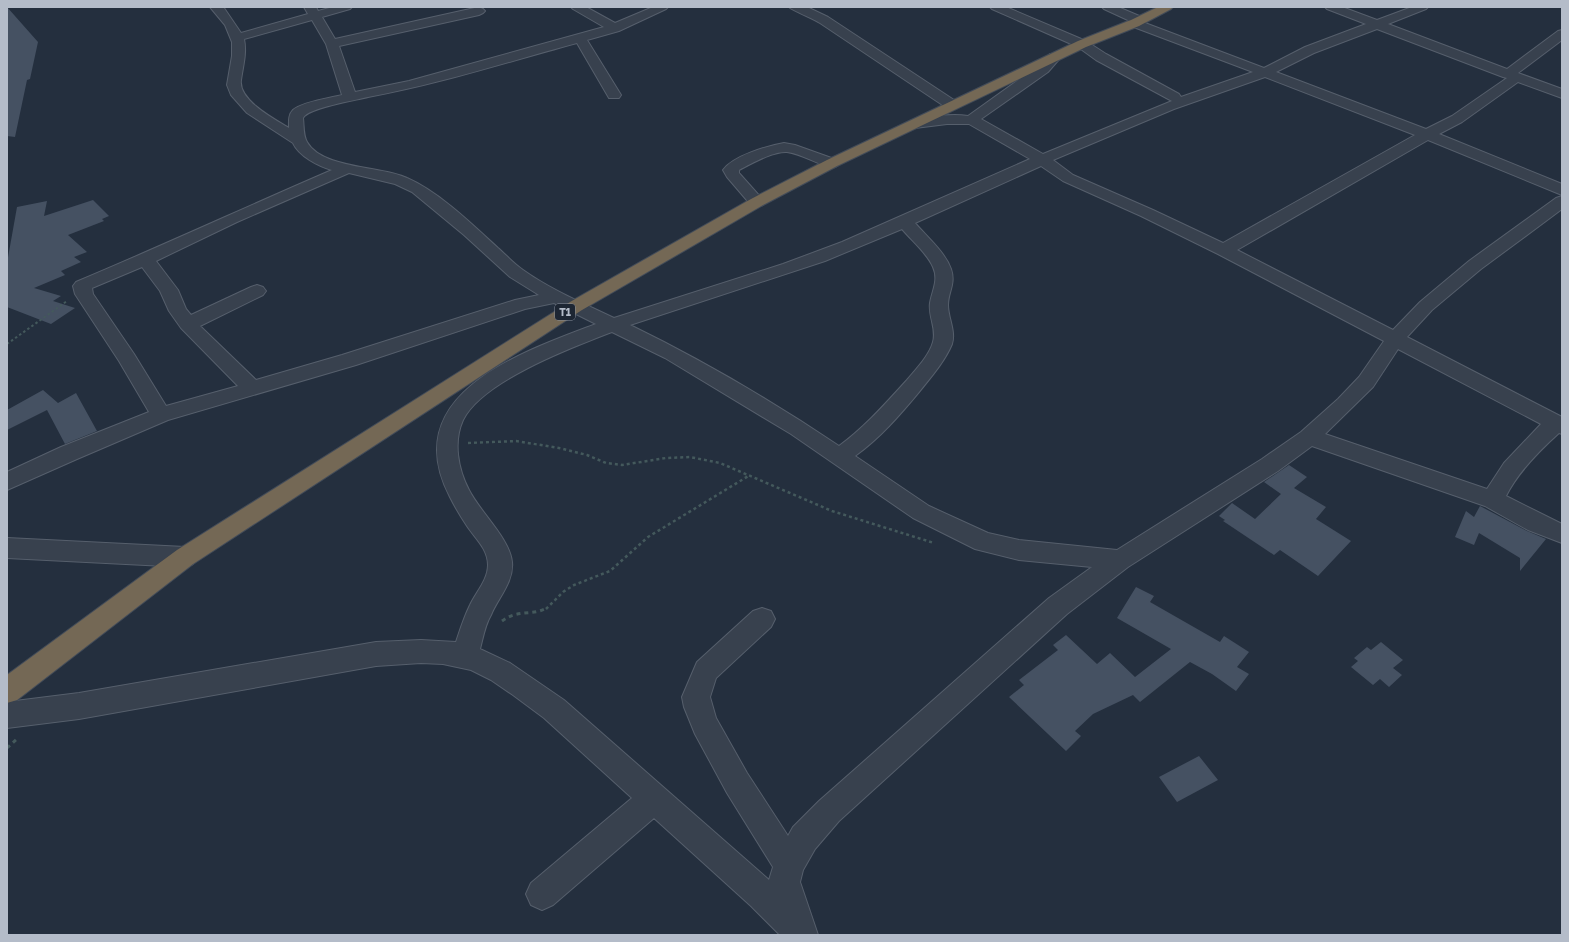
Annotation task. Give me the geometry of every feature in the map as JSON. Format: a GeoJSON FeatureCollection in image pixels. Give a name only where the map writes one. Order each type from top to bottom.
{"type":"FeatureCollection","features":[{"type":"Feature","properties":{"kind":"highway","name":"T1"},"geometry":{"type":"LineString","coordinates":[[7,691],[185,557],[576,306],[757,202],[832,163],[1082,44],[1138,22],[1167,7]]}},
{"type":"Feature","properties":{"kind":"street"},"geometry":{"type":"LineString","coordinates":[[216,7],[220,10],[239,37],[240,50],[234,87],[241,98],[262,118],[298,140]]}},
{"type":"Feature","properties":{"kind":"street"},"geometry":{"type":"LineString","coordinates":[[239,37],[313,11],[346,7]]}},
{"type":"Feature","properties":{"kind":"street"},"geometry":{"type":"LineString","coordinates":[[577,7],[614,28]]}},
{"type":"Feature","properties":{"kind":"street"},"geometry":{"type":"LineString","coordinates":[[662,7],[614,28],[580,38],[411,85],[315,105],[300,112],[296,124],[298,140],[301,145],[314,156],[331,165],[400,180],[418,189],[470,231],[516,273],[556,297],[672,353],[798,429],[921,512],[983,542],[1019,550],[1120,560]]}},
{"type":"Feature","properties":{"kind":"street"},"geometry":{"type":"LineString","coordinates":[[795,7],[810,12],[824,20],[952,105]]}},
{"type":"Feature","properties":{"kind":"street"},"geometry":{"type":"LineString","coordinates":[[996,7],[1082,44],[1101,57],[1174,97]]}},
{"type":"Feature","properties":{"kind":"street"},"geometry":{"type":"LineString","coordinates":[[1108,7],[1138,22],[1427,134],[1562,190]]}},
{"type":"Feature","properties":{"kind":"street"},"geometry":{"type":"LineString","coordinates":[[1331,7],[1562,94]]}},
{"type":"Feature","properties":{"kind":"street"},"geometry":{"type":"LineString","coordinates":[[465,656],[480,611],[493,591],[500,567],[499,558],[493,543],[474,518],[449,469],[449,429],[455,415],[480,388],[516,366],[547,351],[614,324],[796,265],[847,246],[905,222],[1041,159],[1212,90],[1265,72],[1313,48],[1422,7]]}},
{"type":"Feature","properties":{"kind":"street"},"geometry":{"type":"LineString","coordinates":[[313,11],[332,44],[350,97]]}},
{"type":"Feature","properties":{"kind":"street"},"geometry":{"type":"LineString","coordinates":[[332,44],[479,11]]}},
{"type":"Feature","properties":{"kind":"street"},"geometry":{"type":"LineString","coordinates":[[1224,250],[1427,134],[1457,119],[1562,34]]}},
{"type":"Feature","properties":{"kind":"street"},"geometry":{"type":"LineString","coordinates":[[580,38],[614,95]]}},
{"type":"Feature","properties":{"kind":"street"},"geometry":{"type":"LineString","coordinates":[[971,120],[1042,69],[1055,57]]}},
{"type":"Feature","properties":{"kind":"street"},"geometry":{"type":"LineString","coordinates":[[1135,121],[1138,111],[1142,105],[1212,90]]}},
{"type":"Feature","properties":{"kind":"street"},"geometry":{"type":"LineString","coordinates":[[915,124],[953,120],[971,120],[979,123],[1041,159],[1068,178],[1147,212],[1224,250],[1559,425],[1539,440],[1510,471],[1499,487],[1493,500]]}},
{"type":"Feature","properties":{"kind":"street"},"geometry":{"type":"LineString","coordinates":[[757,202],[732,174],[731,170],[734,167],[784,147],[832,163]]}},
{"type":"Feature","properties":{"kind":"street"},"geometry":{"type":"LineString","coordinates":[[161,415],[82,290],[82,287],[231,219],[346,169]]}},
{"type":"Feature","properties":{"kind":"street"},"geometry":{"type":"LineString","coordinates":[[802,935],[784,882],[790,865],[804,838],[829,811],[1058,606],[1120,560],[1270,465],[1309,437],[1345,404],[1366,382],[1381,362],[1394,340],[1426,306],[1475,265],[1562,201]]}},
{"type":"Feature","properties":{"kind":"street"},"geometry":{"type":"LineString","coordinates":[[839,457],[865,438],[883,421],[928,368],[942,344],[944,334],[939,304],[944,286],[942,268],[932,252],[905,222]]}},
{"type":"Feature","properties":{"kind":"street"},"geometry":{"type":"LineString","coordinates":[[145,259],[170,290],[178,311],[188,324],[252,388]]}},
{"type":"Feature","properties":{"kind":"street"},"geometry":{"type":"LineString","coordinates":[[188,324],[257,291]]}},
{"type":"Feature","properties":{"kind":"street"},"geometry":{"type":"LineString","coordinates":[[7,482],[69,453],[161,415],[349,360],[521,304],[556,297]]}},
{"type":"Feature","properties":{"kind":"street"},"geometry":{"type":"LineString","coordinates":[[1309,437],[1493,500],[1536,523],[1562,534]]}},
{"type":"Feature","properties":{"kind":"street"},"geometry":{"type":"LineString","coordinates":[[7,548],[185,557]]}},
{"type":"Feature","properties":{"kind":"street"},"geometry":{"type":"LineString","coordinates":[[762,619],[706,671],[696,697],[705,725],[737,783],[790,865]]}},
{"type":"Feature","properties":{"kind":"street"},"geometry":{"type":"LineString","coordinates":[[7,715],[79,706],[376,654],[422,650],[465,656],[485,662],[524,686],[554,709],[654,798],[802,935]]}},
{"type":"Feature","properties":{"kind":"street"},"geometry":{"type":"LineString","coordinates":[[542,894],[654,798]]}},
{"type":"Feature","properties":{"kind":"path"},"geometry":{"type":"LineString","coordinates":[[7,344],[82,290]]}},
{"type":"Feature","properties":{"kind":"path"},"geometry":{"type":"LineString","coordinates":[[448,443],[516,441],[566,450],[586,455],[606,463],[622,465],[666,458],[690,457],[720,463],[832,511],[876,526],[940,544]]}},
{"type":"Feature","properties":{"kind":"path"},"geometry":{"type":"LineString","coordinates":[[497,626],[510,615],[540,611],[569,588],[610,571],[648,537],[750,475]]}},
{"type":"Feature","properties":{"kind":"building"},"geometry":{"type":"Polygon","coordinates":[[[7,7],[38,42],[30,79],[27,80],[15,137],[7,136],[7,7]]]}},
{"type":"Feature","properties":{"kind":"building"},"geometry":{"type":"Polygon","coordinates":[[[93,200],[109,216],[102,219],[104,221],[68,235],[87,252],[74,257],[81,262],[61,271],[65,275],[34,288],[61,296],[53,301],[75,308],[51,324],[7,307],[7,263],[17,207],[47,201],[44,216],[93,200]]]}},
{"type":"Feature","properties":{"kind":"building"},"geometry":{"type":"Polygon","coordinates":[[[43,390],[58,403],[76,393],[97,431],[65,444],[47,410],[7,430],[7,410],[43,390]]]}},
{"type":"Feature","properties":{"kind":"building"},"geometry":{"type":"Polygon","coordinates":[[[1289,465],[1307,477],[1294,488],[1326,507],[1316,519],[1351,541],[1318,576],[1280,550],[1274,555],[1223,521],[1225,520],[1219,516],[1232,503],[1255,519],[1281,494],[1264,482],[1289,465]]]}},
{"type":"Feature","properties":{"kind":"building"},"geometry":{"type":"Polygon","coordinates":[[[1480,506],[1527,531],[1546,539],[1520,571],[1520,558],[1479,533],[1474,545],[1455,537],[1466,511],[1474,517],[1480,506]]]}},
{"type":"Feature","properties":{"kind":"building"},"geometry":{"type":"Polygon","coordinates":[[[1136,587],[1154,596],[1150,602],[1220,642],[1224,636],[1249,652],[1237,667],[1249,674],[1236,691],[1212,674],[1190,662],[1140,702],[1133,695],[1093,714],[1075,731],[1081,736],[1066,751],[1009,697],[1024,685],[1019,680],[1058,650],[1053,645],[1066,635],[1097,664],[1110,653],[1135,677],[1171,649],[1117,618],[1136,587]]]}},
{"type":"Feature","properties":{"kind":"building"},"geometry":{"type":"Polygon","coordinates":[[[1381,642],[1403,660],[1393,668],[1402,675],[1389,687],[1380,679],[1373,685],[1351,667],[1358,661],[1354,658],[1367,647],[1371,650],[1381,642]]]}},
{"type":"Feature","properties":{"kind":"building"},"geometry":{"type":"Polygon","coordinates":[[[1199,756],[1218,780],[1177,802],[1159,777],[1199,756]]]}}]}
